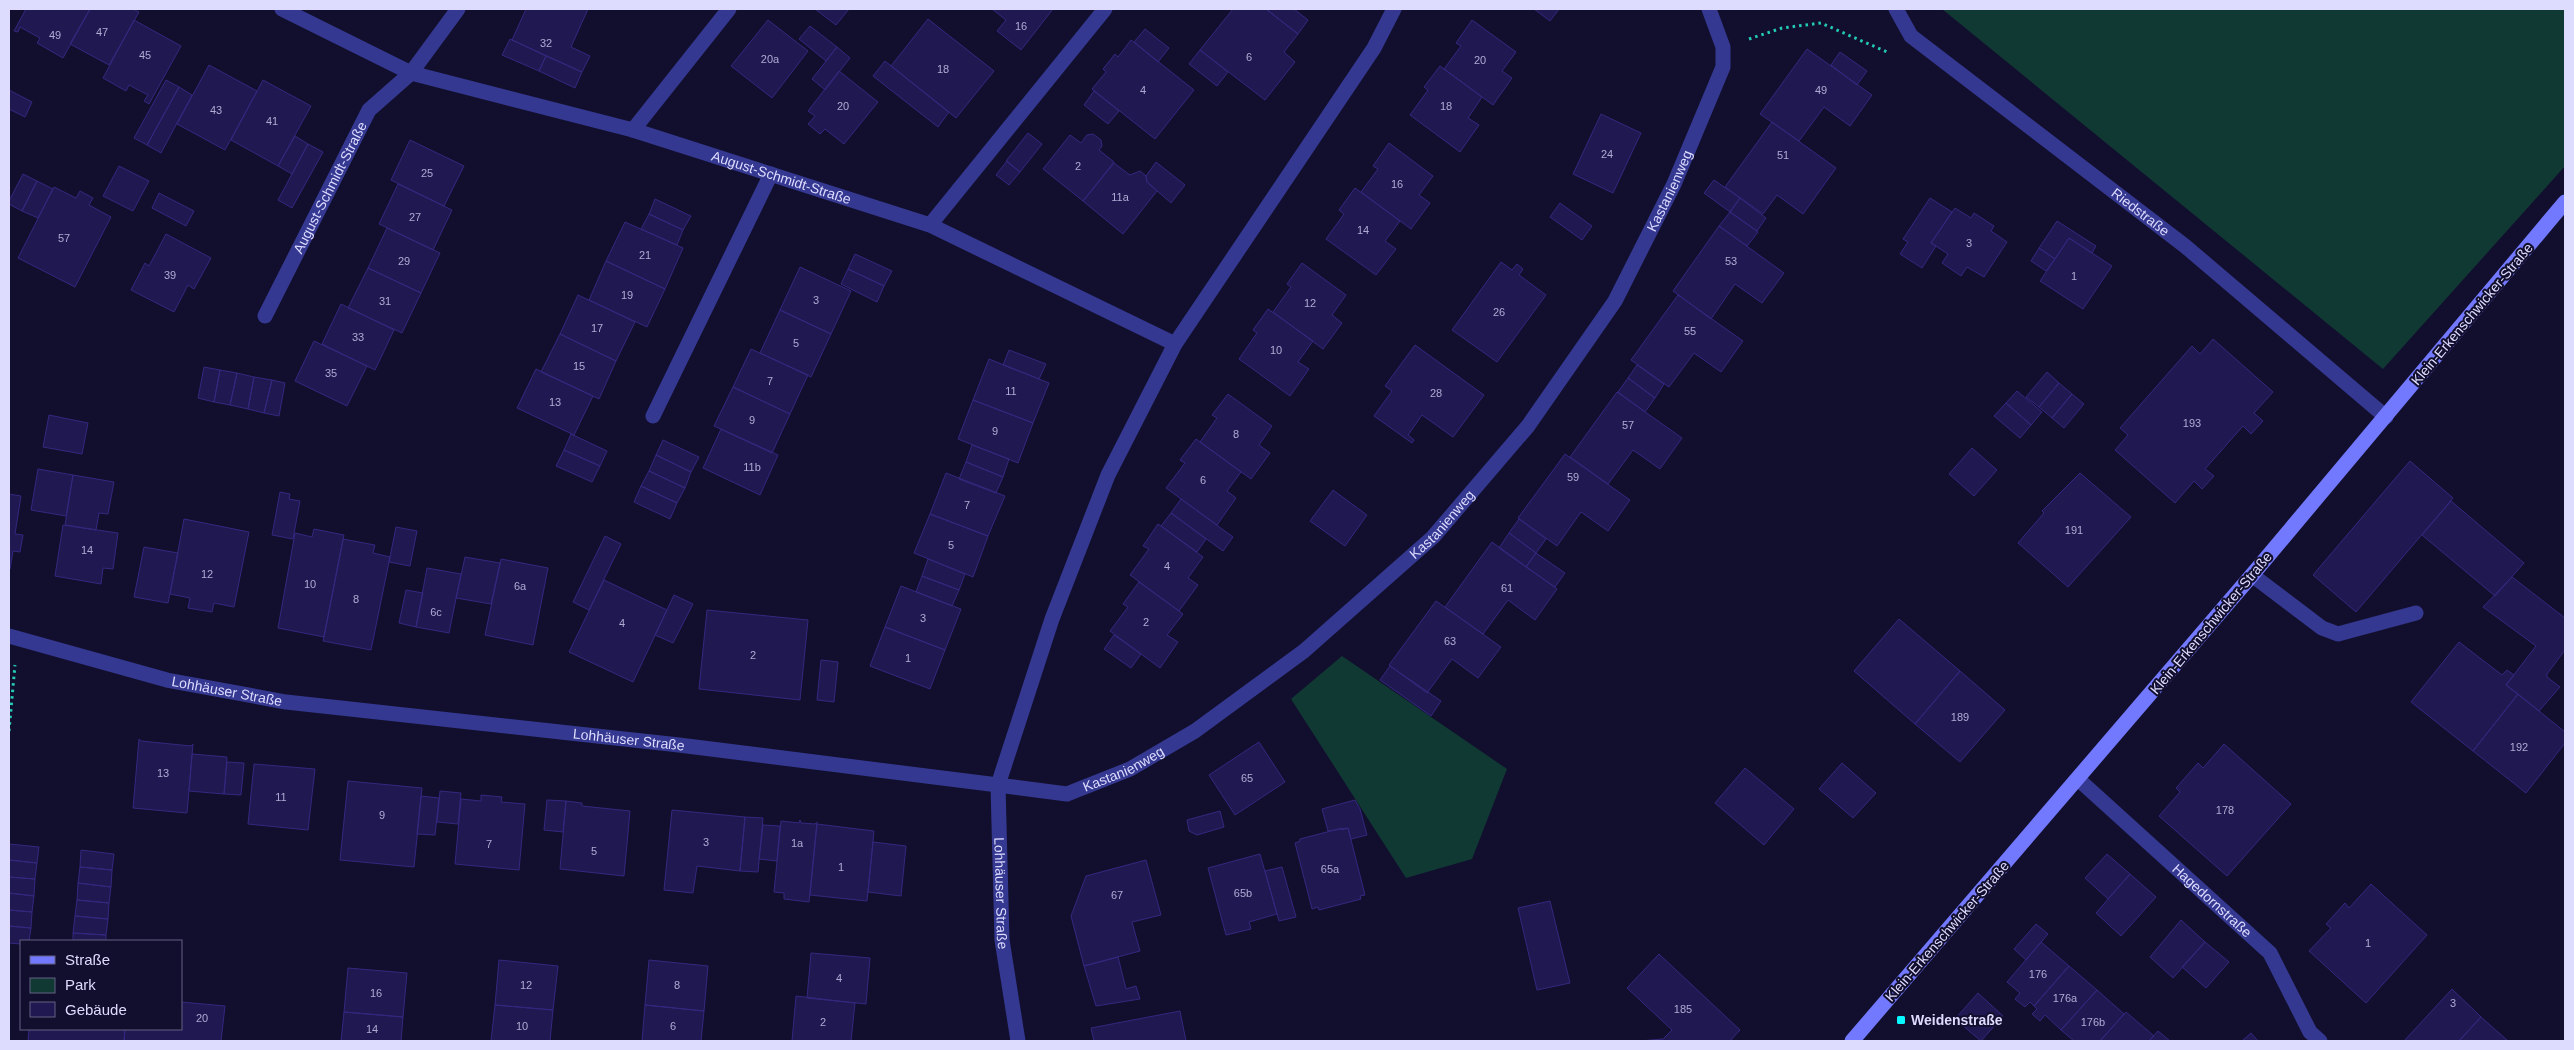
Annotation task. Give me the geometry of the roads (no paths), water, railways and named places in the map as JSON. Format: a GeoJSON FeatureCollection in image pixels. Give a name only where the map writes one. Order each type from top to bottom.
{"type":"FeatureCollection","features":[{"type":"Feature","properties":{"kind":"street","name":"August-Schmidt-Straße"},"geometry":{"type":"LineString","coordinates":[[282,9],[411,73],[632,130],[930,225],[1175,344]]}},
{"type":"Feature","properties":{"kind":"street","name":"August-Schmidt-Straße"},"geometry":{"type":"LineString","coordinates":[[265,316],[368,110],[411,73],[458,9]]}},
{"type":"Feature","properties":{"kind":"street"},"geometry":{"type":"LineString","coordinates":[[632,130],[729,9]]}},
{"type":"Feature","properties":{"kind":"street"},"geometry":{"type":"LineString","coordinates":[[930,225],[1104,9]]}},
{"type":"Feature","properties":{"kind":"street"},"geometry":{"type":"LineString","coordinates":[[998,785],[1052,619],[1108,475],[1175,344],[1369,56],[1394,9]]}},
{"type":"Feature","properties":{"kind":"street","name":"Kastanienweg"},"geometry":{"type":"LineString","coordinates":[[998,785],[1068,794],[1138,764],[1195,731],[1304,651],[1433,537],[1528,426],[1615,302],[1674,184],[1723,67],[1723,47],[1708,9]]}},
{"type":"Feature","properties":{"kind":"street","name":"Riedstraße"},"geometry":{"type":"LineString","coordinates":[[1896,9],[1911,36],[2185,246],[2386,417]]}},
{"type":"Feature","properties":{"kind":"street"},"geometry":{"type":"LineString","coordinates":[[653,416],[770,174]]}},
{"type":"Feature","properties":{"kind":"street","name":"Klein-Erkenschwicker-Straße"},"geometry":{"type":"LineString","coordinates":[[1852,1041],[2252,576],[2565,202]]}},
{"type":"Feature","properties":{"kind":"street"},"geometry":{"type":"LineString","coordinates":[[2252,576],[2322,628],[2338,634],[2416,613]]}},
{"type":"Feature","properties":{"kind":"street","name":"Lohhäuser Straße"},"geometry":{"type":"LineString","coordinates":[[13,638],[167,680],[286,702],[670,743],[998,785],[1002,940],[1018,1041]]}},
{"type":"Feature","properties":{"kind":"street","name":"Hagedornstraße"},"geometry":{"type":"LineString","coordinates":[[2078,780],[2270,953],[2310,1032],[2320,1041]]}},
{"type":"Feature","properties":{"kind":"place","name":"Weidenstraße"},"geometry":{"type":"Point","coordinates":[1901,1020]}}]}
